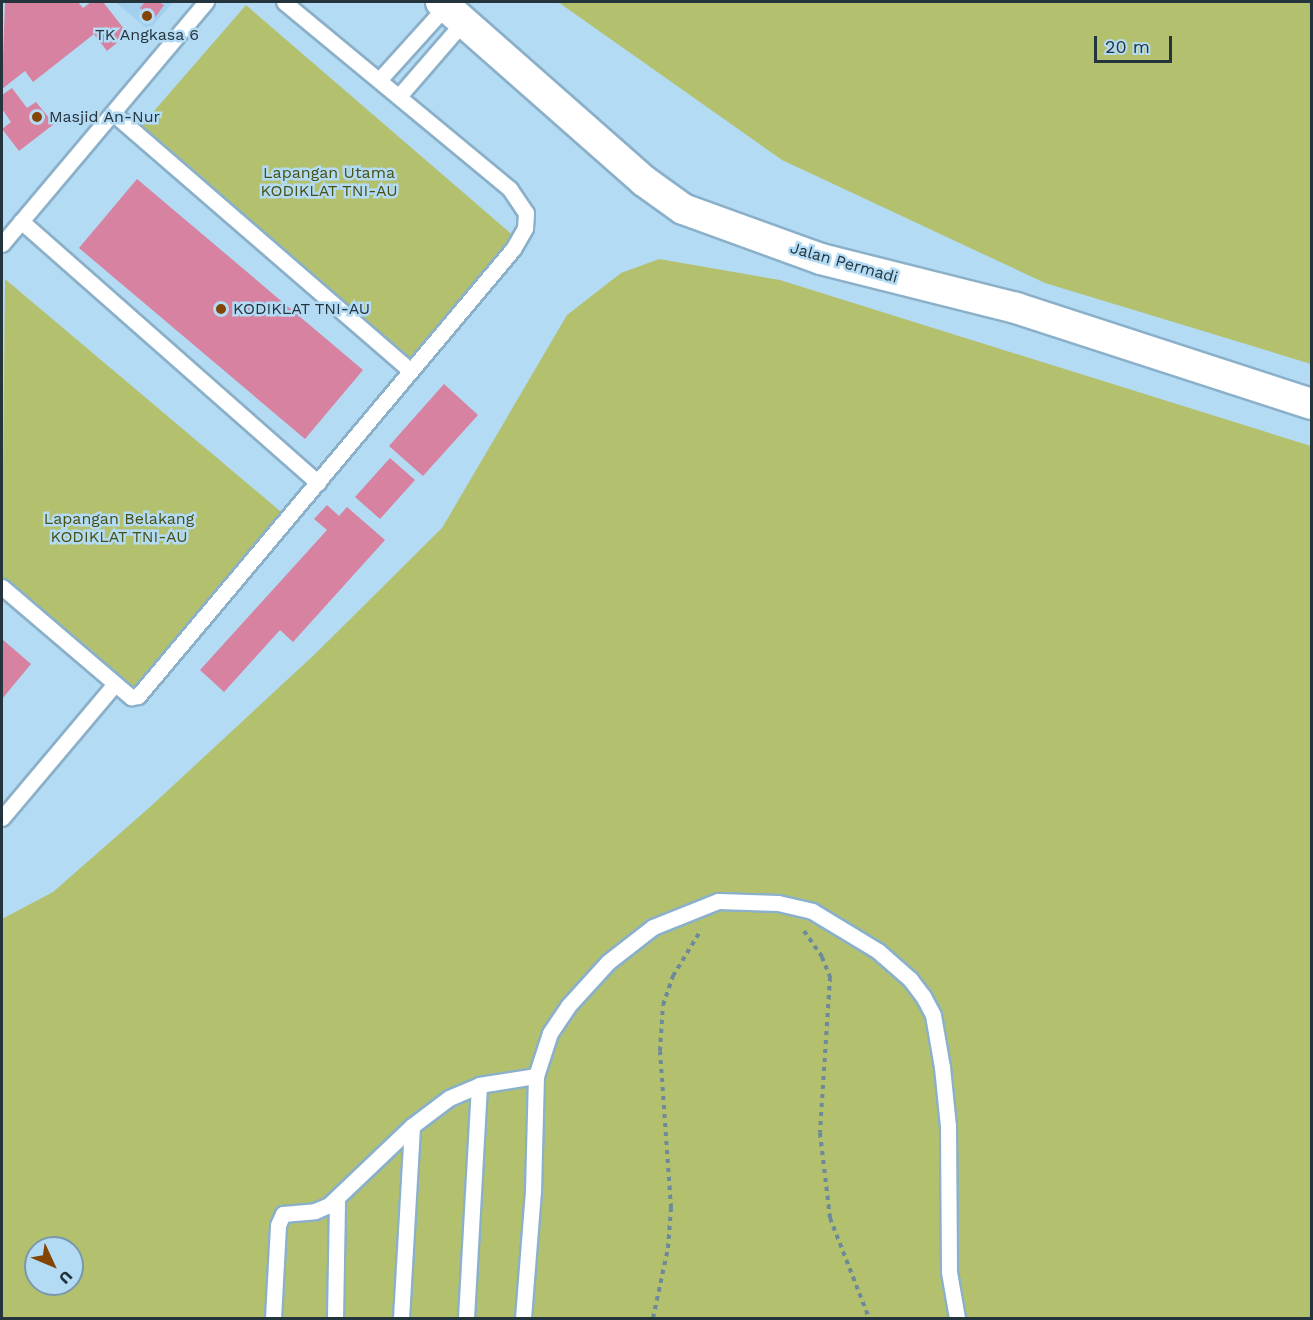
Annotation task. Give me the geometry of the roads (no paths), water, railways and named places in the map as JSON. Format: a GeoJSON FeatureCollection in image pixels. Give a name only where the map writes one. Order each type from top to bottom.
{"type":"FeatureCollection","features":[{"type":"Feature","properties":{"kind":"street","name":"Jalan Permadi"},"geometry":{"type":"LineString","coordinates":[[451,9],[644,181],[683,209],[821,259],[1016,308],[1311,404]]}},
{"type":"Feature","properties":{"kind":"lane"},"geometry":{"type":"LineString","coordinates":[[2,244],[114,114],[206,2]]}},
{"type":"Feature","properties":{"kind":"lane"},"geometry":{"type":"LineString","coordinates":[[2,587],[130,697],[144,691],[318,483],[408,369],[513,249],[525,228],[526,213],[510,189],[380,79],[284,2]]}},
{"type":"Feature","properties":{"kind":"lane"},"geometry":{"type":"LineString","coordinates":[[380,79],[451,9]]}},
{"type":"Feature","properties":{"kind":"lane"},"geometry":{"type":"LineString","coordinates":[[399,95],[451,9]]}},
{"type":"Feature","properties":{"kind":"lane"},"geometry":{"type":"LineString","coordinates":[[114,114],[408,369]]}},
{"type":"Feature","properties":{"kind":"lane"},"geometry":{"type":"LineString","coordinates":[[21,221],[318,483]]}},
{"type":"Feature","properties":{"kind":"lane"},"geometry":{"type":"LineString","coordinates":[[2,818],[115,684]]}},
{"type":"Feature","properties":{"kind":"lane"},"geometry":{"type":"LineString","coordinates":[[522,1318],[533,1190],[536,1076],[550,1033],[608,962],[653,927],[718,901],[778,903],[812,911],[845,928],[910,979],[933,1015],[948,1126],[949,1272],[957,1318]]}},
{"type":"Feature","properties":{"kind":"lane"},"geometry":{"type":"LineString","coordinates":[[273,1318],[280,1218],[290,1212],[319,1210],[337,1200],[412,1126],[441,1103],[479,1085],[536,1076]]}},
{"type":"Feature","properties":{"kind":"lane"},"geometry":{"type":"LineString","coordinates":[[466,1318],[479,1085]]}},
{"type":"Feature","properties":{"kind":"lane"},"geometry":{"type":"LineString","coordinates":[[400,1318],[412,1126]]}},
{"type":"Feature","properties":{"kind":"lane"},"geometry":{"type":"LineString","coordinates":[[336,1318],[337,1200]]}},
{"type":"Feature","properties":{"kind":"place","name":"TK Angkasa 6"},"geometry":{"type":"Point","coordinates":[147,16]}},
{"type":"Feature","properties":{"kind":"place","name":"Masjid An-Nur"},"geometry":{"type":"Point","coordinates":[37,117]}},
{"type":"Feature","properties":{"kind":"place","name":"KODIKLAT TNI-AU"},"geometry":{"type":"Point","coordinates":[221,309]}},
{"type":"Feature","properties":{"kind":"park label","name":"Lapangan Utama KODIKLAT TNI-AU"},"geometry":{"type":"Point","coordinates":[329,182]}},
{"type":"Feature","properties":{"kind":"park label","name":"Lapangan Belakang KODIKLAT TNI-AU"},"geometry":{"type":"Point","coordinates":[119,528]}}]}
